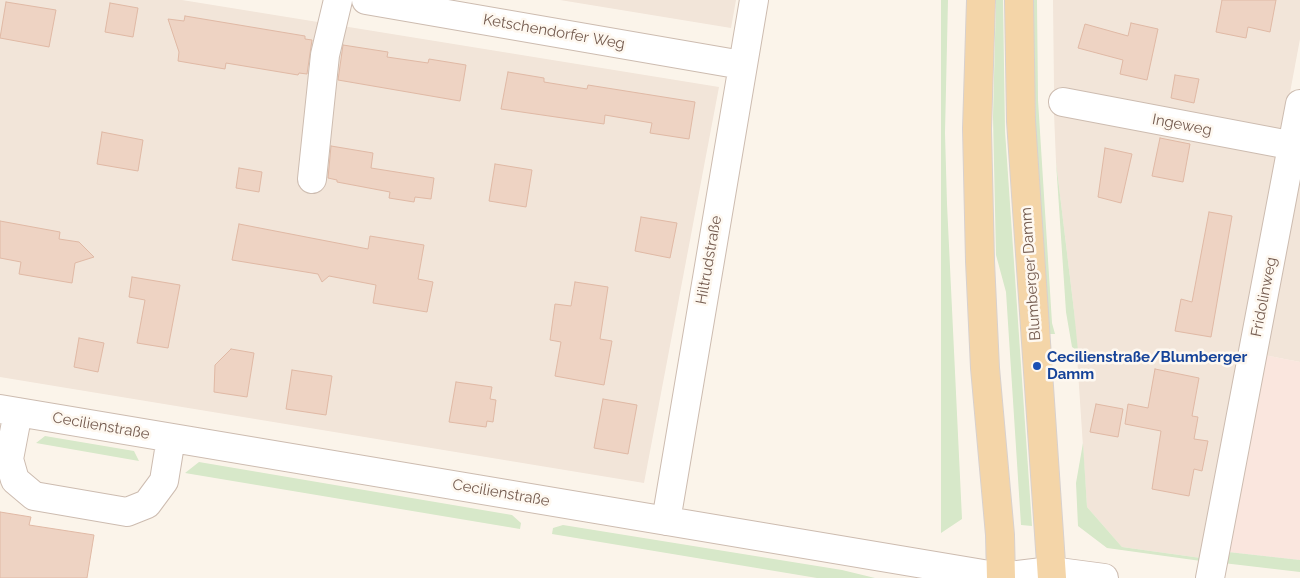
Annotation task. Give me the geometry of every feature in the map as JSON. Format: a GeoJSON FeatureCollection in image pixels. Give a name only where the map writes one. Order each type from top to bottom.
{"type":"FeatureCollection","features":[{"type":"Feature","properties":{"kind":"main road"},"geometry":{"type":"LineString","coordinates":[[981,0],[977,129],[980,261],[984,368],[1000,535],[1001,578]]}},
{"type":"Feature","properties":{"kind":"main road","name":"Blumberger Damm"},"geometry":{"type":"LineString","coordinates":[[1019,0],[1021,121],[1051,575]]}},
{"type":"Feature","properties":{"kind":"street"},"geometry":{"type":"LineString","coordinates":[[312,179],[325,55],[338,0]]}},
{"type":"Feature","properties":{"kind":"street","name":"Ketschendorfer Weg"},"geometry":{"type":"LineString","coordinates":[[366,0],[742,65]]}},
{"type":"Feature","properties":{"kind":"street","name":"Hiltrudstraße"},"geometry":{"type":"LineString","coordinates":[[666,521],[754,0]]}},
{"type":"Feature","properties":{"kind":"street","name":"Ingeweg"},"geometry":{"type":"LineString","coordinates":[[1063,102],[1296,146]]}},
{"type":"Feature","properties":{"kind":"street","name":"Fridolinweg"},"geometry":{"type":"LineString","coordinates":[[1210,578],[1296,146],[1300,104]]}},
{"type":"Feature","properties":{"kind":"street"},"geometry":{"type":"LineString","coordinates":[[9,410],[9,459],[15,480],[34,496],[127,512],[147,504],[164,481],[171,438]]}},
{"type":"Feature","properties":{"kind":"street","name":"Cecilienstraße"},"geometry":{"type":"LineString","coordinates":[[9,410],[1001,578],[1051,575],[1104,578]]}},
{"type":"Feature","properties":{"kind":"shaded area"},"geometry":{"type":"Polygon","coordinates":[[[0,0],[182,0],[719,87],[644,483],[0,377],[0,0]]]}},
{"type":"Feature","properties":{"kind":"shaded area"},"geometry":{"type":"Polygon","coordinates":[[[560,0],[736,0],[731,28],[560,0]]]}},
{"type":"Feature","properties":{"kind":"shaded area"},"geometry":{"type":"Polygon","coordinates":[[[1053,0],[1300,0],[1300,39],[1283,130],[1054,89],[1053,0]]]}},
{"type":"Feature","properties":{"kind":"shaded area"},"geometry":{"type":"Polygon","coordinates":[[[1054,113],[1278,155],[1201,558],[1122,547],[1087,507],[1074,311],[1056,162],[1054,113]]]}},
{"type":"Feature","properties":{"kind":"shaded area"},"geometry":{"type":"Polygon","coordinates":[[[1300,176],[1300,362],[1264,355],[1300,176]]]}},
{"type":"Feature","properties":{"kind":"shaded area"},"geometry":{"type":"Polygon","coordinates":[[[1264,355],[1300,362],[1300,560],[1228,552],[1264,355]]]}},
{"type":"Feature","properties":{"kind":"green space"},"geometry":{"type":"Polygon","coordinates":[[[941,0],[948,0],[945,133],[962,519],[941,533],[941,0]]]}},
{"type":"Feature","properties":{"kind":"green space"},"geometry":{"type":"Polygon","coordinates":[[[996,0],[1003,0],[1005,131],[1032,526],[1021,525],[1006,292],[996,255],[993,117],[996,0]]]}},
{"type":"Feature","properties":{"kind":"green space"},"geometry":{"type":"Polygon","coordinates":[[[1033,0],[1037,0],[1038,100],[1052,323],[1055,334],[1048,334],[1036,138],[1033,0]]]}},
{"type":"Feature","properties":{"kind":"green space"},"geometry":{"type":"Polygon","coordinates":[[[1056,162],[1078,351],[1072,347],[1066,312],[1056,162]]]}},
{"type":"Feature","properties":{"kind":"green space"},"geometry":{"type":"Polygon","coordinates":[[[45,436],[134,451],[139,461],[36,443],[45,436]]]}},
{"type":"Feature","properties":{"kind":"green space"},"geometry":{"type":"Polygon","coordinates":[[[1083,443],[1087,507],[1122,547],[1201,558],[1201,561],[1107,548],[1078,526],[1076,483],[1083,443]]]}},
{"type":"Feature","properties":{"kind":"green space"},"geometry":{"type":"Polygon","coordinates":[[[199,462],[512,515],[521,523],[520,529],[185,473],[199,462]]]}},
{"type":"Feature","properties":{"kind":"green space"},"geometry":{"type":"Polygon","coordinates":[[[563,525],[842,570],[875,578],[817,578],[552,534],[553,528],[563,525]]]}},
{"type":"Feature","properties":{"kind":"green space"},"geometry":{"type":"Polygon","coordinates":[[[1228,552],[1300,560],[1300,572],[1223,563],[1228,552]]]}},
{"type":"Feature","properties":{"kind":"building"},"geometry":{"type":"Polygon","coordinates":[[[1222,0],[1276,0],[1270,32],[1248,27],[1246,38],[1216,32],[1222,0]]]}},
{"type":"Feature","properties":{"kind":"building"},"geometry":{"type":"Polygon","coordinates":[[[6,2],[56,10],[49,47],[0,38],[6,2]]]}},
{"type":"Feature","properties":{"kind":"building"},"geometry":{"type":"Polygon","coordinates":[[[110,3],[138,8],[133,37],[105,32],[110,3]]]}},
{"type":"Feature","properties":{"kind":"building"},"geometry":{"type":"Polygon","coordinates":[[[185,16],[305,36],[305,39],[312,40],[307,74],[299,73],[298,75],[226,63],[225,69],[178,61],[179,52],[168,19],[184,21],[185,16]]]}},
{"type":"Feature","properties":{"kind":"building"},"geometry":{"type":"Polygon","coordinates":[[[1131,23],[1158,29],[1147,80],[1120,74],[1123,60],[1078,48],[1085,24],[1128,36],[1131,23]]]}},
{"type":"Feature","properties":{"kind":"building"},"geometry":{"type":"Polygon","coordinates":[[[343,45],[388,52],[387,57],[428,63],[429,59],[466,65],[460,101],[338,80],[343,45]]]}},
{"type":"Feature","properties":{"kind":"building"},"geometry":{"type":"Polygon","coordinates":[[[508,72],[544,78],[544,82],[587,89],[588,85],[695,102],[689,139],[650,133],[652,123],[605,115],[604,124],[501,109],[508,72]]]}},
{"type":"Feature","properties":{"kind":"building"},"geometry":{"type":"Polygon","coordinates":[[[1175,75],[1199,79],[1194,103],[1171,98],[1175,75]]]}},
{"type":"Feature","properties":{"kind":"building"},"geometry":{"type":"Polygon","coordinates":[[[102,132],[143,140],[138,171],[97,164],[102,132]]]}},
{"type":"Feature","properties":{"kind":"building"},"geometry":{"type":"Polygon","coordinates":[[[1160,138],[1190,144],[1183,182],[1152,176],[1160,138]]]}},
{"type":"Feature","properties":{"kind":"building"},"geometry":{"type":"Polygon","coordinates":[[[331,146],[373,153],[371,168],[434,178],[431,199],[415,197],[414,202],[389,198],[390,192],[337,182],[337,180],[328,178],[331,146]]]}},
{"type":"Feature","properties":{"kind":"building"},"geometry":{"type":"Polygon","coordinates":[[[1105,148],[1132,154],[1121,203],[1098,197],[1105,148]]]}},
{"type":"Feature","properties":{"kind":"building"},"geometry":{"type":"Polygon","coordinates":[[[495,164],[532,170],[526,207],[489,201],[495,164]]]}},
{"type":"Feature","properties":{"kind":"building"},"geometry":{"type":"Polygon","coordinates":[[[239,168],[262,172],[259,192],[236,188],[239,168]]]}},
{"type":"Feature","properties":{"kind":"building"},"geometry":{"type":"Polygon","coordinates":[[[1209,212],[1232,216],[1211,337],[1175,331],[1181,299],[1192,302],[1209,212]]]}},
{"type":"Feature","properties":{"kind":"building"},"geometry":{"type":"Polygon","coordinates":[[[641,217],[677,223],[670,258],[635,251],[641,217]]]}},
{"type":"Feature","properties":{"kind":"building"},"geometry":{"type":"Polygon","coordinates":[[[0,221],[60,232],[59,239],[79,242],[94,257],[75,263],[72,283],[19,274],[21,262],[0,258],[0,221]]]}},
{"type":"Feature","properties":{"kind":"building"},"geometry":{"type":"Polygon","coordinates":[[[239,224],[368,249],[370,236],[424,245],[418,279],[433,282],[427,312],[373,303],[376,285],[329,276],[322,282],[318,274],[232,260],[239,224]]]}},
{"type":"Feature","properties":{"kind":"building"},"geometry":{"type":"Polygon","coordinates":[[[132,277],[180,285],[168,348],[137,343],[145,300],[129,297],[132,277]]]}},
{"type":"Feature","properties":{"kind":"building"},"geometry":{"type":"Polygon","coordinates":[[[575,282],[608,287],[600,339],[612,341],[604,385],[555,376],[561,342],[550,340],[555,304],[571,306],[575,282]]]}},
{"type":"Feature","properties":{"kind":"building"},"geometry":{"type":"Polygon","coordinates":[[[79,338],[104,343],[98,372],[74,367],[79,338]]]}},
{"type":"Feature","properties":{"kind":"building"},"geometry":{"type":"Polygon","coordinates":[[[231,349],[254,353],[247,397],[214,392],[215,365],[231,349]]]}},
{"type":"Feature","properties":{"kind":"building"},"geometry":{"type":"Polygon","coordinates":[[[1155,369],[1199,378],[1192,416],[1198,417],[1194,439],[1208,441],[1202,471],[1194,469],[1189,496],[1152,489],[1161,431],[1125,424],[1128,404],[1148,408],[1155,369]]]}},
{"type":"Feature","properties":{"kind":"building"},"geometry":{"type":"Polygon","coordinates":[[[292,370],[332,376],[326,415],[286,409],[292,370]]]}},
{"type":"Feature","properties":{"kind":"building"},"geometry":{"type":"Polygon","coordinates":[[[456,382],[492,387],[490,399],[496,400],[493,422],[487,421],[486,427],[449,422],[456,382]]]}},
{"type":"Feature","properties":{"kind":"building"},"geometry":{"type":"Polygon","coordinates":[[[603,399],[637,405],[628,454],[594,448],[603,399]]]}},
{"type":"Feature","properties":{"kind":"building"},"geometry":{"type":"Polygon","coordinates":[[[1096,404],[1123,409],[1118,437],[1090,432],[1096,404]]]}},
{"type":"Feature","properties":{"kind":"building"},"geometry":{"type":"Polygon","coordinates":[[[0,512],[31,517],[29,525],[94,535],[87,578],[0,578],[0,512]]]}},
{"type":"Feature","properties":{"kind":"place","name":"Cecilienstraße/Blumberger Damm"},"geometry":{"type":"Point","coordinates":[1037,366]}}]}
